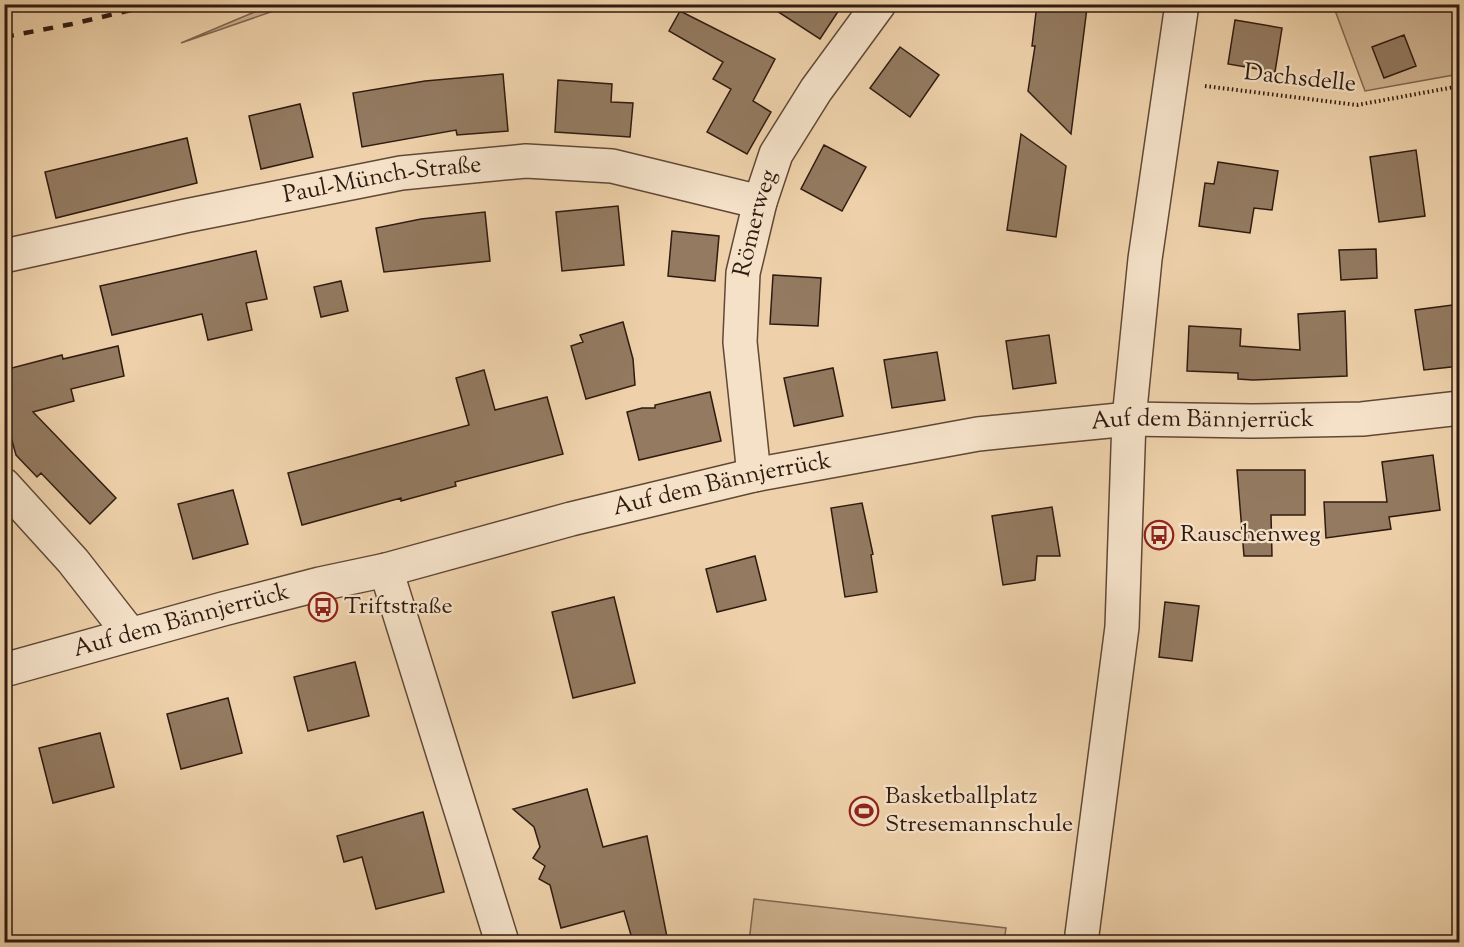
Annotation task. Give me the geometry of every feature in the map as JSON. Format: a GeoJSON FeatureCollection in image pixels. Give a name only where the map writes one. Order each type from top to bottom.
{"type":"FeatureCollection","features":[{"type":"Feature","properties":{"kind":"street","name":"Römerweg"},"geometry":{"type":"LineString","coordinates":[[754,475],[740,342],[742,273],[760,202],[776,154],[816,90],[879,4]]}},
{"type":"Feature","properties":{"kind":"street"},"geometry":{"type":"LineString","coordinates":[[1081,942],[1122,627],[1129,419],[1145,259],[1182,4]]}},
{"type":"Feature","properties":{"kind":"street","name":"Paul-Münch-Straße"},"geometry":{"type":"LineString","coordinates":[[4,256],[185,216],[401,173],[526,161],[612,166],[760,202]]}},
{"type":"Feature","properties":{"kind":"street","name":"Auf dem Bännjerrück"},"geometry":{"type":"LineString","coordinates":[[4,670],[130,634],[320,584],[386,570],[571,519],[754,475],[978,434],[1129,419],[1252,421],[1362,419],[1460,408]]}},
{"type":"Feature","properties":{"kind":"street"},"geometry":{"type":"LineString","coordinates":[[4,485],[73,561],[130,634]]}},
{"type":"Feature","properties":{"kind":"street"},"geometry":{"type":"LineString","coordinates":[[386,570],[502,942]]}},
{"type":"Feature","properties":{"kind":"path","name":"Dachsdelle"},"geometry":{"type":"LineString","coordinates":[[1171,82],[1358,105],[1460,86]]}},
{"type":"Feature","properties":{"kind":"shaded area"},"geometry":{"type":"Polygon","coordinates":[[[271,5],[291,5],[181,43],[271,5]]]}},
{"type":"Feature","properties":{"kind":"shaded area"},"geometry":{"type":"Polygon","coordinates":[[[1333,5],[1459,5],[1459,74],[1365,91],[1333,5]]]}},
{"type":"Feature","properties":{"kind":"shaded area"},"geometry":{"type":"Polygon","coordinates":[[[754,899],[1006,928],[1004,942],[749,942],[754,899]]]}},
{"type":"Feature","properties":{"kind":"building"},"geometry":{"type":"Polygon","coordinates":[[[766,4],[843,4],[820,39],[766,4]]]}},
{"type":"Feature","properties":{"kind":"building"},"geometry":{"type":"Polygon","coordinates":[[[1037,4],[1087,8],[1071,134],[1028,91],[1035,46],[1032,46],[1037,4]]]}},
{"type":"Feature","properties":{"kind":"building"},"geometry":{"type":"Polygon","coordinates":[[[680,11],[775,59],[753,101],[771,112],[747,154],[707,132],[731,89],[713,79],[723,62],[669,31],[680,11]]]}},
{"type":"Feature","properties":{"kind":"building"},"geometry":{"type":"Polygon","coordinates":[[[1235,20],[1282,28],[1275,72],[1228,64],[1235,20]]]}},
{"type":"Feature","properties":{"kind":"building"},"geometry":{"type":"Polygon","coordinates":[[[1404,35],[1416,66],[1384,78],[1372,47],[1404,35]]]}},
{"type":"Feature","properties":{"kind":"building"},"geometry":{"type":"Polygon","coordinates":[[[900,47],[939,75],[910,117],[870,88],[900,47]]]}},
{"type":"Feature","properties":{"kind":"building"},"geometry":{"type":"Polygon","coordinates":[[[503,74],[508,131],[457,135],[456,130],[362,147],[353,93],[425,81],[503,74]]]}},
{"type":"Feature","properties":{"kind":"building"},"geometry":{"type":"Polygon","coordinates":[[[558,80],[612,84],[611,102],[633,103],[630,137],[555,132],[558,80]]]}},
{"type":"Feature","properties":{"kind":"building"},"geometry":{"type":"Polygon","coordinates":[[[300,104],[313,157],[261,169],[249,116],[300,104]]]}},
{"type":"Feature","properties":{"kind":"building"},"geometry":{"type":"Polygon","coordinates":[[[1021,134],[1066,166],[1056,237],[1007,230],[1021,134]]]}},
{"type":"Feature","properties":{"kind":"building"},"geometry":{"type":"Polygon","coordinates":[[[187,138],[197,183],[56,218],[45,172],[187,138]]]}},
{"type":"Feature","properties":{"kind":"building"},"geometry":{"type":"Polygon","coordinates":[[[824,145],[866,167],[842,211],[801,189],[824,145]]]}},
{"type":"Feature","properties":{"kind":"building"},"geometry":{"type":"Polygon","coordinates":[[[1416,150],[1425,216],[1379,222],[1370,157],[1416,150]]]}},
{"type":"Feature","properties":{"kind":"building"},"geometry":{"type":"Polygon","coordinates":[[[1218,162],[1278,171],[1272,210],[1254,208],[1250,233],[1199,226],[1205,183],[1214,184],[1218,162]]]}},
{"type":"Feature","properties":{"kind":"building"},"geometry":{"type":"Polygon","coordinates":[[[618,206],[624,265],[562,271],[556,212],[618,206]]]}},
{"type":"Feature","properties":{"kind":"building"},"geometry":{"type":"Polygon","coordinates":[[[485,212],[490,261],[384,272],[376,228],[421,219],[485,212]]]}},
{"type":"Feature","properties":{"kind":"building"},"geometry":{"type":"Polygon","coordinates":[[[672,231],[719,236],[715,281],[668,276],[672,231]]]}},
{"type":"Feature","properties":{"kind":"building"},"geometry":{"type":"Polygon","coordinates":[[[1376,249],[1377,278],[1341,280],[1339,250],[1376,249]]]}},
{"type":"Feature","properties":{"kind":"building"},"geometry":{"type":"Polygon","coordinates":[[[256,251],[267,299],[246,303],[252,330],[208,340],[202,314],[112,335],[100,286],[256,251]]]}},
{"type":"Feature","properties":{"kind":"building"},"geometry":{"type":"Polygon","coordinates":[[[773,275],[821,278],[818,326],[770,324],[773,275]]]}},
{"type":"Feature","properties":{"kind":"building"},"geometry":{"type":"Polygon","coordinates":[[[341,281],[348,311],[321,317],[314,287],[341,281]]]}},
{"type":"Feature","properties":{"kind":"building"},"geometry":{"type":"Polygon","coordinates":[[[1460,304],[1460,366],[1424,370],[1415,310],[1460,304]]]}},
{"type":"Feature","properties":{"kind":"building"},"geometry":{"type":"Polygon","coordinates":[[[1345,311],[1347,376],[1253,380],[1238,379],[1238,373],[1187,371],[1189,326],[1241,329],[1240,346],[1300,350],[1298,314],[1345,311]]]}},
{"type":"Feature","properties":{"kind":"building"},"geometry":{"type":"Polygon","coordinates":[[[623,322],[633,359],[635,385],[586,399],[571,346],[583,342],[580,335],[623,322]]]}},
{"type":"Feature","properties":{"kind":"building"},"geometry":{"type":"Polygon","coordinates":[[[1049,335],[1056,383],[1013,389],[1006,341],[1049,335]]]}},
{"type":"Feature","properties":{"kind":"building"},"geometry":{"type":"Polygon","coordinates":[[[118,346],[124,376],[71,389],[74,401],[33,412],[116,498],[90,524],[41,473],[37,477],[16,455],[6,419],[4,419],[4,370],[62,355],[63,359],[118,346]]]}},
{"type":"Feature","properties":{"kind":"building"},"geometry":{"type":"Polygon","coordinates":[[[937,352],[945,400],[892,408],[884,360],[937,352]]]}},
{"type":"Feature","properties":{"kind":"building"},"geometry":{"type":"Polygon","coordinates":[[[833,368],[843,416],[794,426],[784,378],[833,368]]]}},
{"type":"Feature","properties":{"kind":"building"},"geometry":{"type":"Polygon","coordinates":[[[484,370],[495,410],[547,397],[563,454],[455,482],[456,486],[401,501],[401,498],[302,525],[288,473],[469,425],[456,378],[484,370]]]}},
{"type":"Feature","properties":{"kind":"building"},"geometry":{"type":"Polygon","coordinates":[[[710,392],[721,441],[639,460],[627,412],[642,408],[655,408],[655,405],[710,392]]]}},
{"type":"Feature","properties":{"kind":"building"},"geometry":{"type":"Polygon","coordinates":[[[1433,455],[1440,510],[1389,517],[1391,529],[1326,538],[1324,502],[1387,502],[1382,462],[1433,455]]]}},
{"type":"Feature","properties":{"kind":"building"},"geometry":{"type":"Polygon","coordinates":[[[1237,470],[1305,470],[1305,515],[1271,515],[1272,556],[1244,556],[1237,470]]]}},
{"type":"Feature","properties":{"kind":"building"},"geometry":{"type":"Polygon","coordinates":[[[233,490],[248,544],[193,559],[178,504],[233,490]]]}},
{"type":"Feature","properties":{"kind":"building"},"geometry":{"type":"Polygon","coordinates":[[[862,503],[873,554],[871,555],[877,592],[845,597],[831,508],[862,503]]]}},
{"type":"Feature","properties":{"kind":"building"},"geometry":{"type":"Polygon","coordinates":[[[1052,507],[1060,556],[1037,556],[1035,580],[1003,585],[992,516],[1052,507]]]}},
{"type":"Feature","properties":{"kind":"building"},"geometry":{"type":"Polygon","coordinates":[[[755,556],[766,600],[717,612],[706,569],[755,556]]]}},
{"type":"Feature","properties":{"kind":"building"},"geometry":{"type":"Polygon","coordinates":[[[614,597],[635,683],[573,698],[552,612],[614,597]]]}},
{"type":"Feature","properties":{"kind":"building"},"geometry":{"type":"Polygon","coordinates":[[[1165,602],[1199,606],[1192,661],[1159,657],[1165,602]]]}},
{"type":"Feature","properties":{"kind":"building"},"geometry":{"type":"Polygon","coordinates":[[[355,662],[369,716],[308,731],[294,677],[355,662]]]}},
{"type":"Feature","properties":{"kind":"building"},"geometry":{"type":"Polygon","coordinates":[[[228,698],[242,753],[181,769],[167,714],[228,698]]]}},
{"type":"Feature","properties":{"kind":"building"},"geometry":{"type":"Polygon","coordinates":[[[100,733],[114,787],[53,803],[39,748],[100,733]]]}},
{"type":"Feature","properties":{"kind":"building"},"geometry":{"type":"Polygon","coordinates":[[[587,789],[603,847],[647,836],[668,942],[633,942],[624,911],[561,928],[550,885],[539,879],[545,866],[533,858],[540,847],[534,827],[513,809],[587,789]]]}},
{"type":"Feature","properties":{"kind":"building"},"geometry":{"type":"Polygon","coordinates":[[[423,812],[444,892],[376,909],[362,857],[344,862],[337,836],[423,812]]]}},
{"type":"Feature","properties":{"kind":"railway"},"geometry":{"type":"LineString","coordinates":[[4,37],[157,4]]}},
{"type":"Feature","properties":{"kind":"place","name":"Rauschenweg"},"geometry":{"type":"Point","coordinates":[1159,535]}},
{"type":"Feature","properties":{"kind":"place","name":"Triftstraße"},"geometry":{"type":"Point","coordinates":[323,607]}},
{"type":"Feature","properties":{"kind":"place","name":"Basketballplatz Stresemannschule"},"geometry":{"type":"Point","coordinates":[864,811]}}]}
